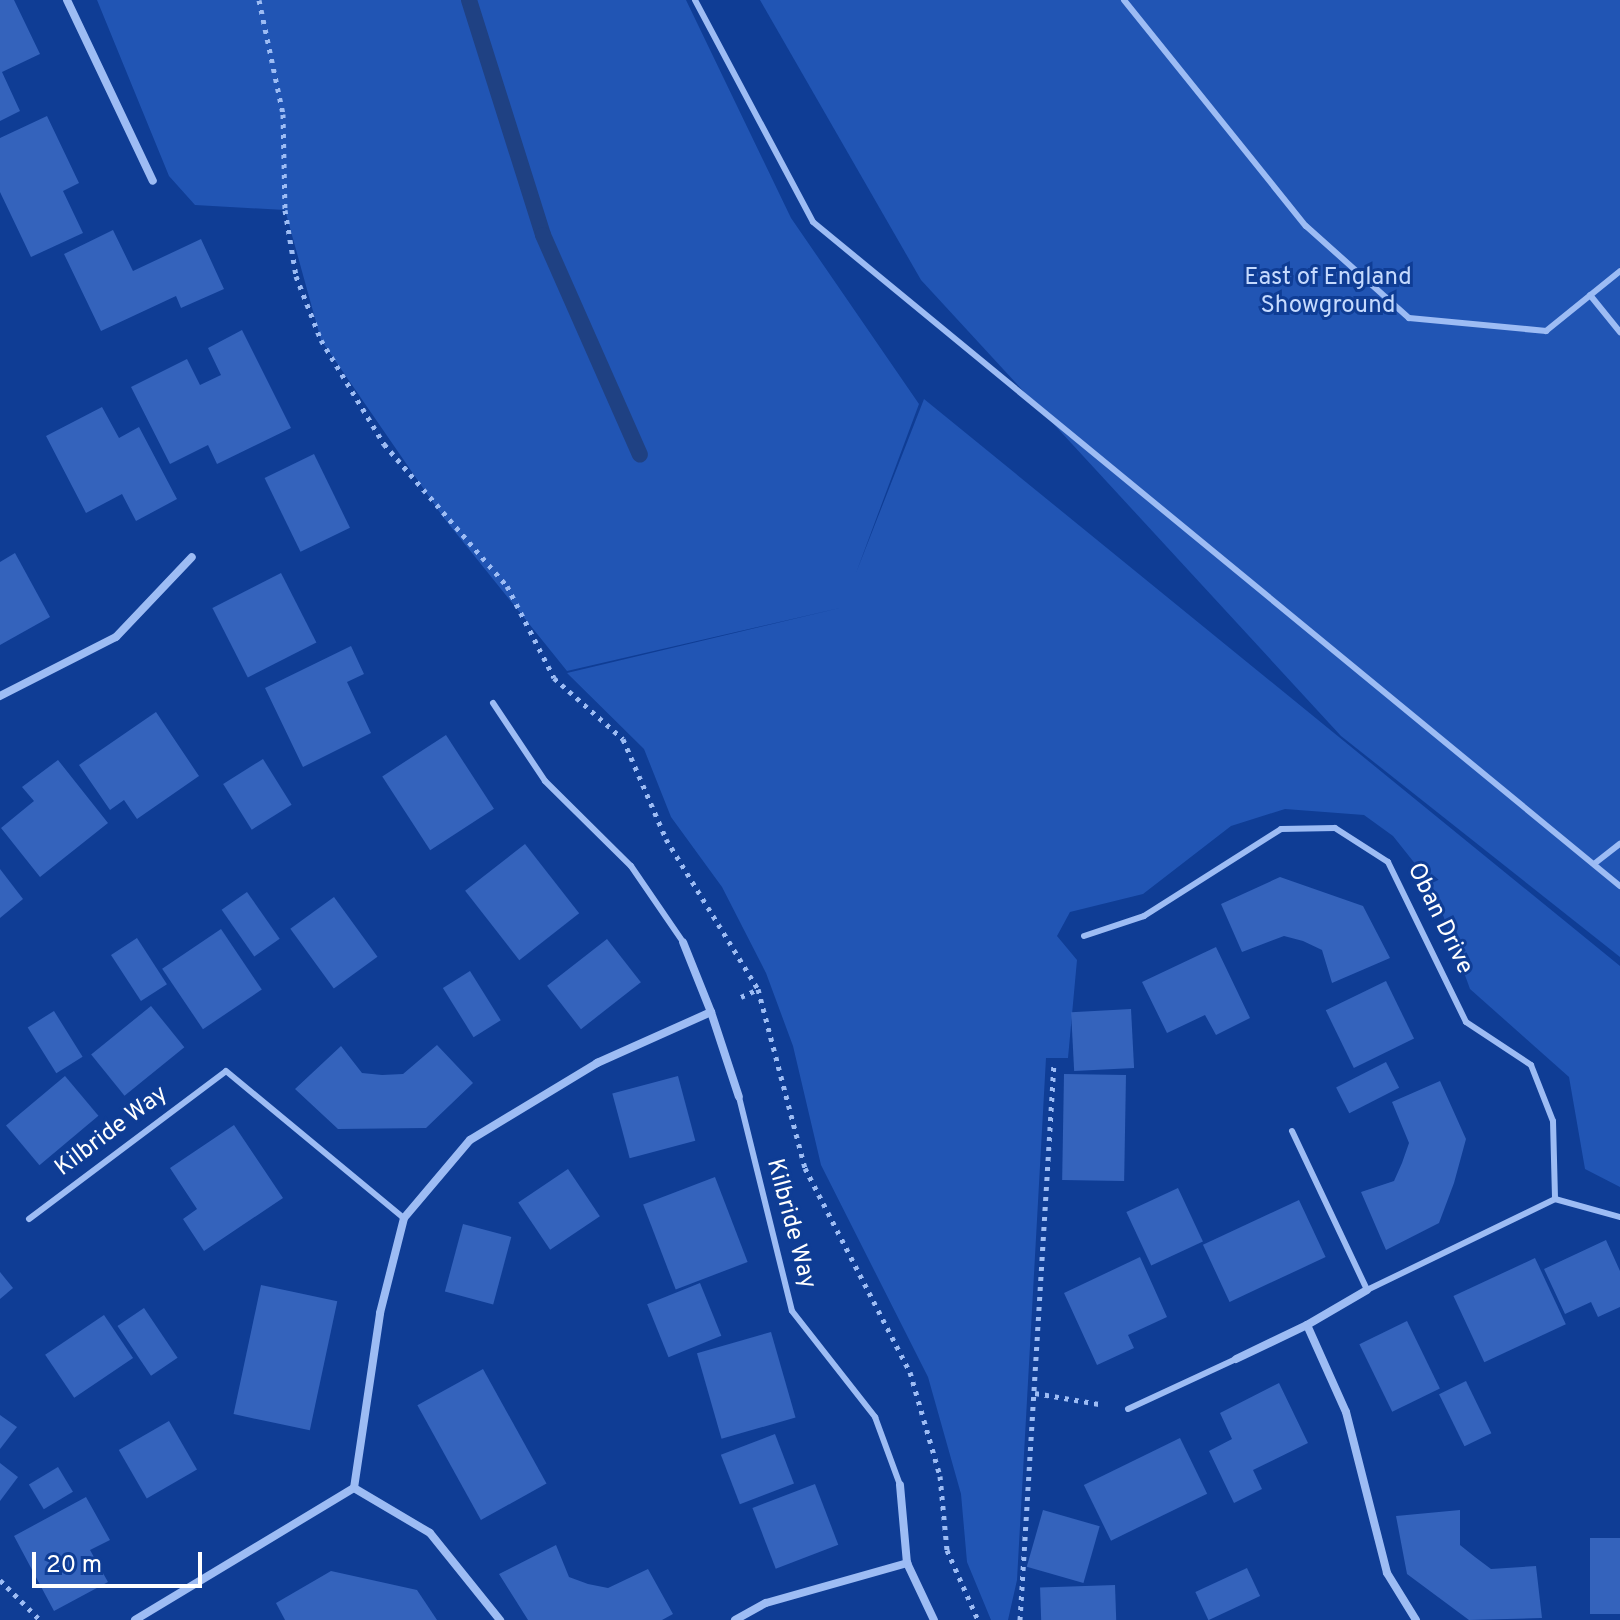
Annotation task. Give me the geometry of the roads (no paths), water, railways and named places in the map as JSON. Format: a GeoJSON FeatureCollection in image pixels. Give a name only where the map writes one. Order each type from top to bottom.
{"type":"FeatureCollection","features":[{"type":"Feature","properties":{"kind":"street"},"geometry":{"type":"LineString","coordinates":[[67,0],[153,181]]}},
{"type":"Feature","properties":{"kind":"street"},"geometry":{"type":"LineString","coordinates":[[0,696],[116,637],[192,557]]}},
{"type":"Feature","properties":{"kind":"street","name":"Kilbride Way"},"geometry":{"type":"LineString","coordinates":[[683,942],[711,1012],[739,1097]]}},
{"type":"Feature","properties":{"kind":"street"},"geometry":{"type":"LineString","coordinates":[[354,1488],[380,1313],[404,1218],[470,1140],[597,1063],[711,1012]]}},
{"type":"Feature","properties":{"kind":"street"},"geometry":{"type":"LineString","coordinates":[[1236,1359],[1307,1325],[1367,1290]]}},
{"type":"Feature","properties":{"kind":"street"},"geometry":{"type":"LineString","coordinates":[[1307,1325],[1346,1412],[1387,1573],[1416,1620]]}},
{"type":"Feature","properties":{"kind":"street","name":"Kilbride Way"},"geometry":{"type":"LineString","coordinates":[[900,1485],[907,1563],[934,1620]]}},
{"type":"Feature","properties":{"kind":"street"},"geometry":{"type":"LineString","coordinates":[[135,1620],[354,1488]]}},
{"type":"Feature","properties":{"kind":"street"},"geometry":{"type":"LineString","coordinates":[[354,1488],[430,1533],[500,1620]]}},
{"type":"Feature","properties":{"kind":"street"},"geometry":{"type":"LineString","coordinates":[[735,1620],[766,1603],[907,1563]]}},
{"type":"Feature","properties":{"kind":"lane"},"geometry":{"type":"LineString","coordinates":[[695,0],[813,222],[1620,886]]}},
{"type":"Feature","properties":{"kind":"lane"},"geometry":{"type":"LineString","coordinates":[[1124,0],[1306,226],[1409,318],[1546,331],[1620,271]]}},
{"type":"Feature","properties":{"kind":"lane"},"geometry":{"type":"LineString","coordinates":[[1590,295],[1620,332]]}},
{"type":"Feature","properties":{"kind":"lane","name":"Kilbride Way"},"geometry":{"type":"LineString","coordinates":[[493,703],[545,781],[631,866],[683,942]]}},
{"type":"Feature","properties":{"kind":"lane","name":"Oban Drive"},"geometry":{"type":"LineString","coordinates":[[1084,936],[1144,916],[1281,829],[1335,828],[1388,862],[1466,1022],[1531,1065],[1553,1121],[1555,1199]]}},
{"type":"Feature","properties":{"kind":"lane"},"geometry":{"type":"LineString","coordinates":[[1594,864],[1620,844]]}},
{"type":"Feature","properties":{"kind":"lane","name":"Kilbride Way"},"geometry":{"type":"LineString","coordinates":[[29,1219],[226,1071],[404,1218]]}},
{"type":"Feature","properties":{"kind":"lane","name":"Kilbride Way"},"geometry":{"type":"LineString","coordinates":[[739,1097],[792,1311],[875,1417],[900,1485]]}},
{"type":"Feature","properties":{"kind":"lane"},"geometry":{"type":"LineString","coordinates":[[1292,1131],[1367,1290],[1555,1199],[1620,1217]]}},
{"type":"Feature","properties":{"kind":"lane"},"geometry":{"type":"LineString","coordinates":[[1128,1409],[1236,1359]]}},
{"type":"Feature","properties":{"kind":"waterway"},"geometry":{"type":"LineString","coordinates":[[469,0],[543,235],[640,455]]}},
{"type":"Feature","properties":{"kind":"park label","name":"East of England Showground"},"geometry":{"type":"Point","coordinates":[1328,293]}}]}
